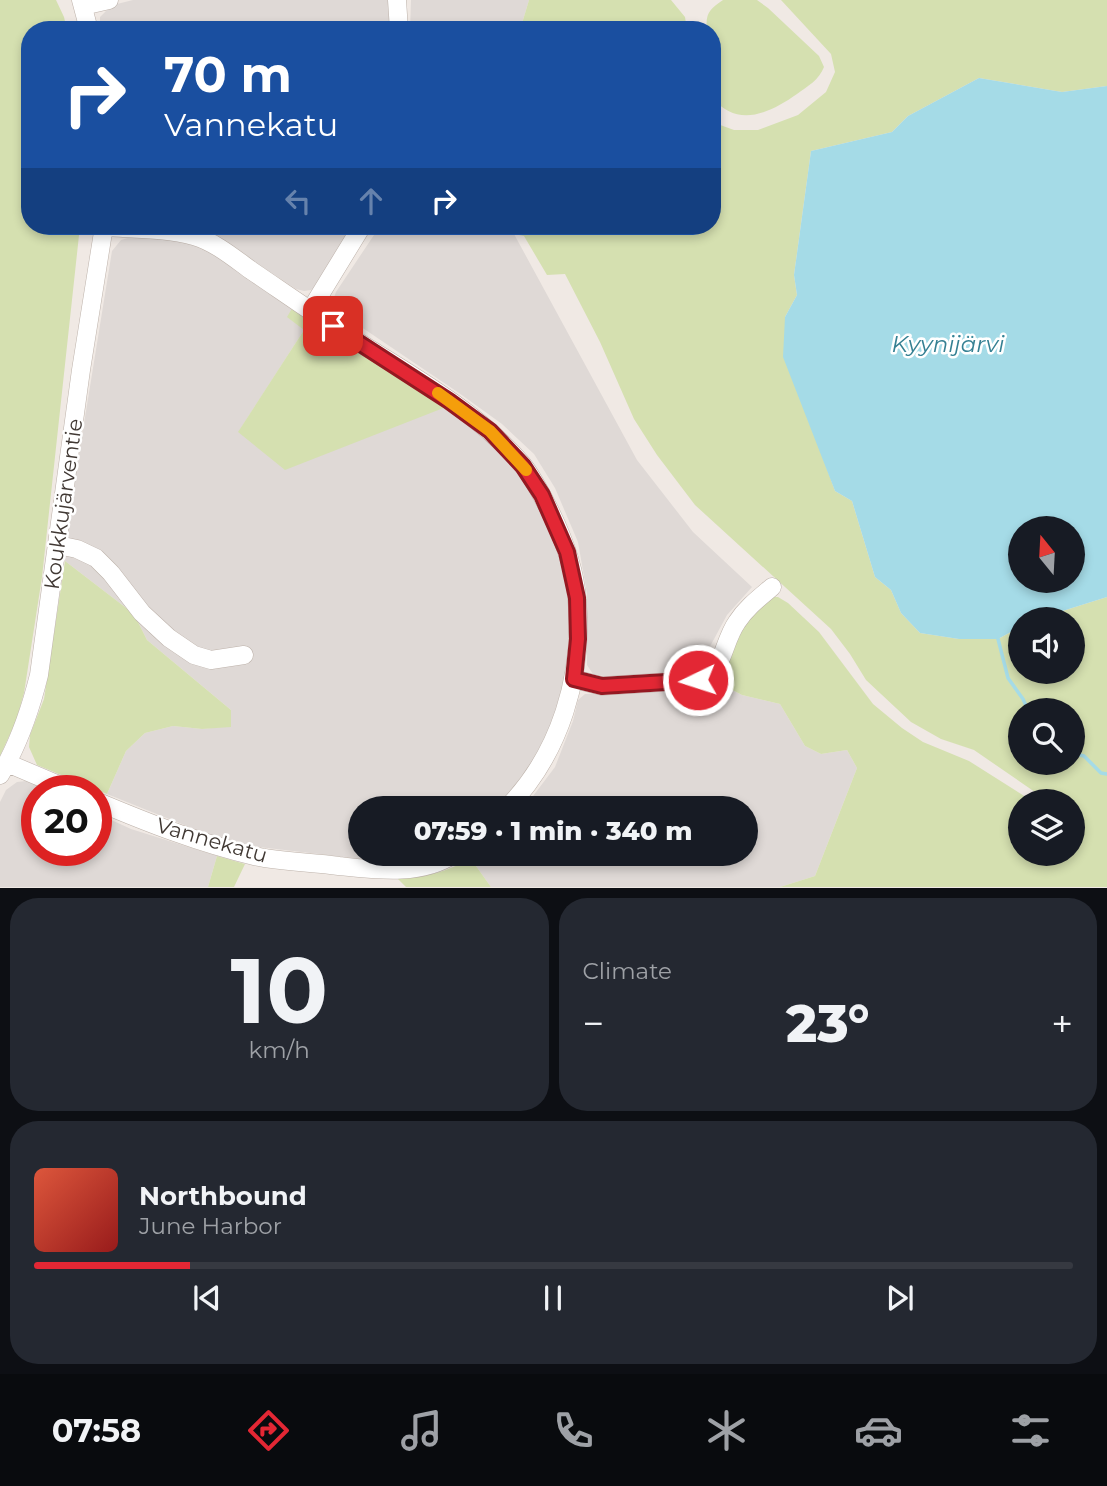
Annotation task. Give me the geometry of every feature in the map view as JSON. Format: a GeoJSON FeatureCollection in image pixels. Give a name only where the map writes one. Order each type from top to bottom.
{"type":"FeatureCollection","features":[{"type":"Feature","properties":{"kind":"street"},"geometry":{"type":"LineString","coordinates":[[87,21],[82,3],[109,0]]}},
{"type":"Feature","properties":{"kind":"street"},"geometry":{"type":"LineString","coordinates":[[397,0],[398,21]]}},
{"type":"Feature","properties":{"kind":"street","name":"Koukkujärventie"},"geometry":{"type":"LineString","coordinates":[[4,769],[26,722],[39,676],[103,235]]}},
{"type":"Feature","properties":{"kind":"street"},"geometry":{"type":"LineString","coordinates":[[188,235],[208,241],[490,431],[523,466],[542,495],[567,552],[577,598],[578,639],[574,679],[562,724],[544,760],[519,796]]}},
{"type":"Feature","properties":{"kind":"street"},"geometry":{"type":"LineString","coordinates":[[310,311],[356,235]]}},
{"type":"Feature","properties":{"kind":"street"},"geometry":{"type":"LineString","coordinates":[[58,545],[77,549],[96,558],[142,613],[169,638],[194,655],[211,660],[244,655]]}},
{"type":"Feature","properties":{"kind":"street"},"geometry":{"type":"LineString","coordinates":[[574,679],[602,686],[698,680],[716,668],[736,623],[748,607],[772,587]]}},
{"type":"Feature","properties":{"kind":"street"},"geometry":{"type":"LineString","coordinates":[[4,769],[23,775]]}},
{"type":"Feature","properties":{"kind":"street","name":"Vannekatu"},"geometry":{"type":"LineString","coordinates":[[112,808],[161,828],[256,856],[369,869],[420,869],[429,866]]}},
{"type":"Feature","properties":{"kind":"shaded area"},"geometry":{"type":"Polygon","coordinates":[[[133,0],[388,0],[391,21],[100,21],[106,11],[117,4],[133,0]]]}},
{"type":"Feature","properties":{"kind":"shaded area"},"geometry":{"type":"Polygon","coordinates":[[[411,0],[529,0],[523,21],[410,21],[411,0]]]}},
{"type":"Feature","properties":{"kind":"shaded area"},"geometry":{"type":"Polygon","coordinates":[[[215,235],[349,235],[317,286],[304,291],[296,289],[215,235]]]}},
{"type":"Feature","properties":{"kind":"shaded area"},"geometry":{"type":"Polygon","coordinates":[[[374,235],[515,235],[637,460],[693,532],[752,587],[727,615],[700,665],[683,671],[609,677],[593,674],[587,665],[587,594],[578,542],[555,488],[534,454],[502,424],[336,310],[333,300],[374,235]]]}},
{"type":"Feature","properties":{"kind":"shaded area"},"geometry":{"type":"Polygon","coordinates":[[[131,237],[175,240],[202,247],[294,305],[304,330],[239,431],[446,407],[461,417],[507,459],[530,489],[563,555],[571,601],[571,640],[566,680],[556,718],[537,759],[511,796],[348,796],[348,857],[259,847],[214,837],[112,796],[112,783],[126,751],[145,733],[173,726],[202,729],[231,726],[231,710],[147,640],[134,614],[65,561],[75,479],[112,251],[121,240],[131,237]]]}},
{"type":"Feature","properties":{"kind":"shaded area"},"geometry":{"type":"Polygon","coordinates":[[[715,681],[742,695],[780,704],[805,746],[821,754],[847,750],[857,768],[815,876],[780,887],[491,887],[476,866],[758,866],[758,796],[533,796],[555,767],[578,700],[585,694],[692,690],[715,681]]]}},
{"type":"Feature","properties":{"kind":"shaded area"},"geometry":{"type":"Polygon","coordinates":[[[21,782],[21,866],[112,866],[112,820],[131,829],[217,856],[208,887],[0,887],[0,802],[6,790],[21,782]]]}},
{"type":"Feature","properties":{"kind":"green space"},"geometry":{"type":"Polygon","coordinates":[[[0,0],[56,0],[65,21],[21,21],[21,235],[79,235],[42,577],[24,693],[16,721],[0,756],[0,0]]]}},
{"type":"Feature","properties":{"kind":"green space"},"geometry":{"type":"Polygon","coordinates":[[[529,0],[671,0],[686,21],[523,21],[529,0]]]}},
{"type":"Feature","properties":{"kind":"green space"},"geometry":{"type":"Polygon","coordinates":[[[723,0],[757,0],[819,56],[824,67],[819,76],[797,94],[765,112],[743,115],[722,107],[721,21],[707,21],[709,12],[723,0]]]}},
{"type":"Feature","properties":{"kind":"green space"},"geometry":{"type":"Polygon","coordinates":[[[781,0],[1107,0],[1107,86],[1062,92],[979,78],[908,116],[892,132],[811,151],[794,275],[797,295],[785,317],[819,447],[835,491],[852,501],[875,577],[891,590],[901,613],[920,633],[959,639],[998,639],[1008,634],[1008,684],[1085,684],[1085,607],[1075,607],[1107,597],[1107,887],[780,887],[815,876],[857,768],[847,750],[821,754],[805,746],[780,704],[742,695],[715,681],[729,660],[738,631],[749,617],[773,597],[788,603],[819,632],[873,704],[902,728],[923,742],[969,761],[1013,789],[1008,789],[1008,866],[1085,866],[1085,789],[1031,789],[1010,775],[1085,775],[1085,698],[1008,698],[1008,773],[974,750],[941,739],[911,722],[866,680],[831,629],[695,505],[634,419],[600,342],[565,274],[547,275],[524,236],[519,235],[721,235],[721,125],[734,130],[758,130],[798,115],[826,92],[835,72],[831,54],[781,0]]]}},
{"type":"Feature","properties":{"kind":"green space"},"geometry":{"type":"Polygon","coordinates":[[[294,305],[446,407],[285,470],[238,432],[304,330],[287,317],[294,305]]]}},
{"type":"Feature","properties":{"kind":"green space"},"geometry":{"type":"Polygon","coordinates":[[[65,561],[134,614],[147,640],[231,710],[231,727],[202,729],[173,726],[145,733],[126,751],[112,783],[112,775],[61,775],[37,765],[29,747],[30,735],[44,699],[65,561]]]}},
{"type":"Feature","properties":{"kind":"green space"},"geometry":{"type":"Polygon","coordinates":[[[217,856],[245,864],[234,887],[208,887],[217,856]]]}},
{"type":"Feature","properties":{"kind":"green space"},"geometry":{"type":"Polygon","coordinates":[[[476,866],[491,887],[406,887],[397,878],[436,873],[452,868],[476,866]]]}},
{"type":"Feature","properties":{"kind":"water","name":"Kyynijärvi"},"geometry":{"type":"Polygon","coordinates":[[[979,78],[1062,92],[1107,86],[1107,597],[1075,607],[1008,607],[1008,634],[998,639],[959,639],[920,633],[901,613],[891,590],[875,577],[852,501],[835,491],[783,357],[785,317],[797,295],[794,275],[811,151],[892,132],[908,116],[979,78]]]}},
{"type":"Feature","properties":{"kind":"waterway"},"geometry":{"type":"LineString","coordinates":[[998,639],[1008,678],[1022,698]]}},
{"type":"Feature","properties":{"kind":"waterway"},"geometry":{"type":"LineString","coordinates":[[1085,757],[1101,773],[1107,774]]}},
{"type":"Feature","properties":{"kind":"slow traffic"},"geometry":{"type":"LineString","coordinates":[[438,393],[490,431],[526,470]]}},
{"type":"Feature","properties":{"kind":"route"},"geometry":{"type":"LineString","coordinates":[[333,326],[449,401],[490,431],[523,466],[542,495],[567,552],[577,598],[578,639],[574,679],[602,686],[698,680]]}}]}
